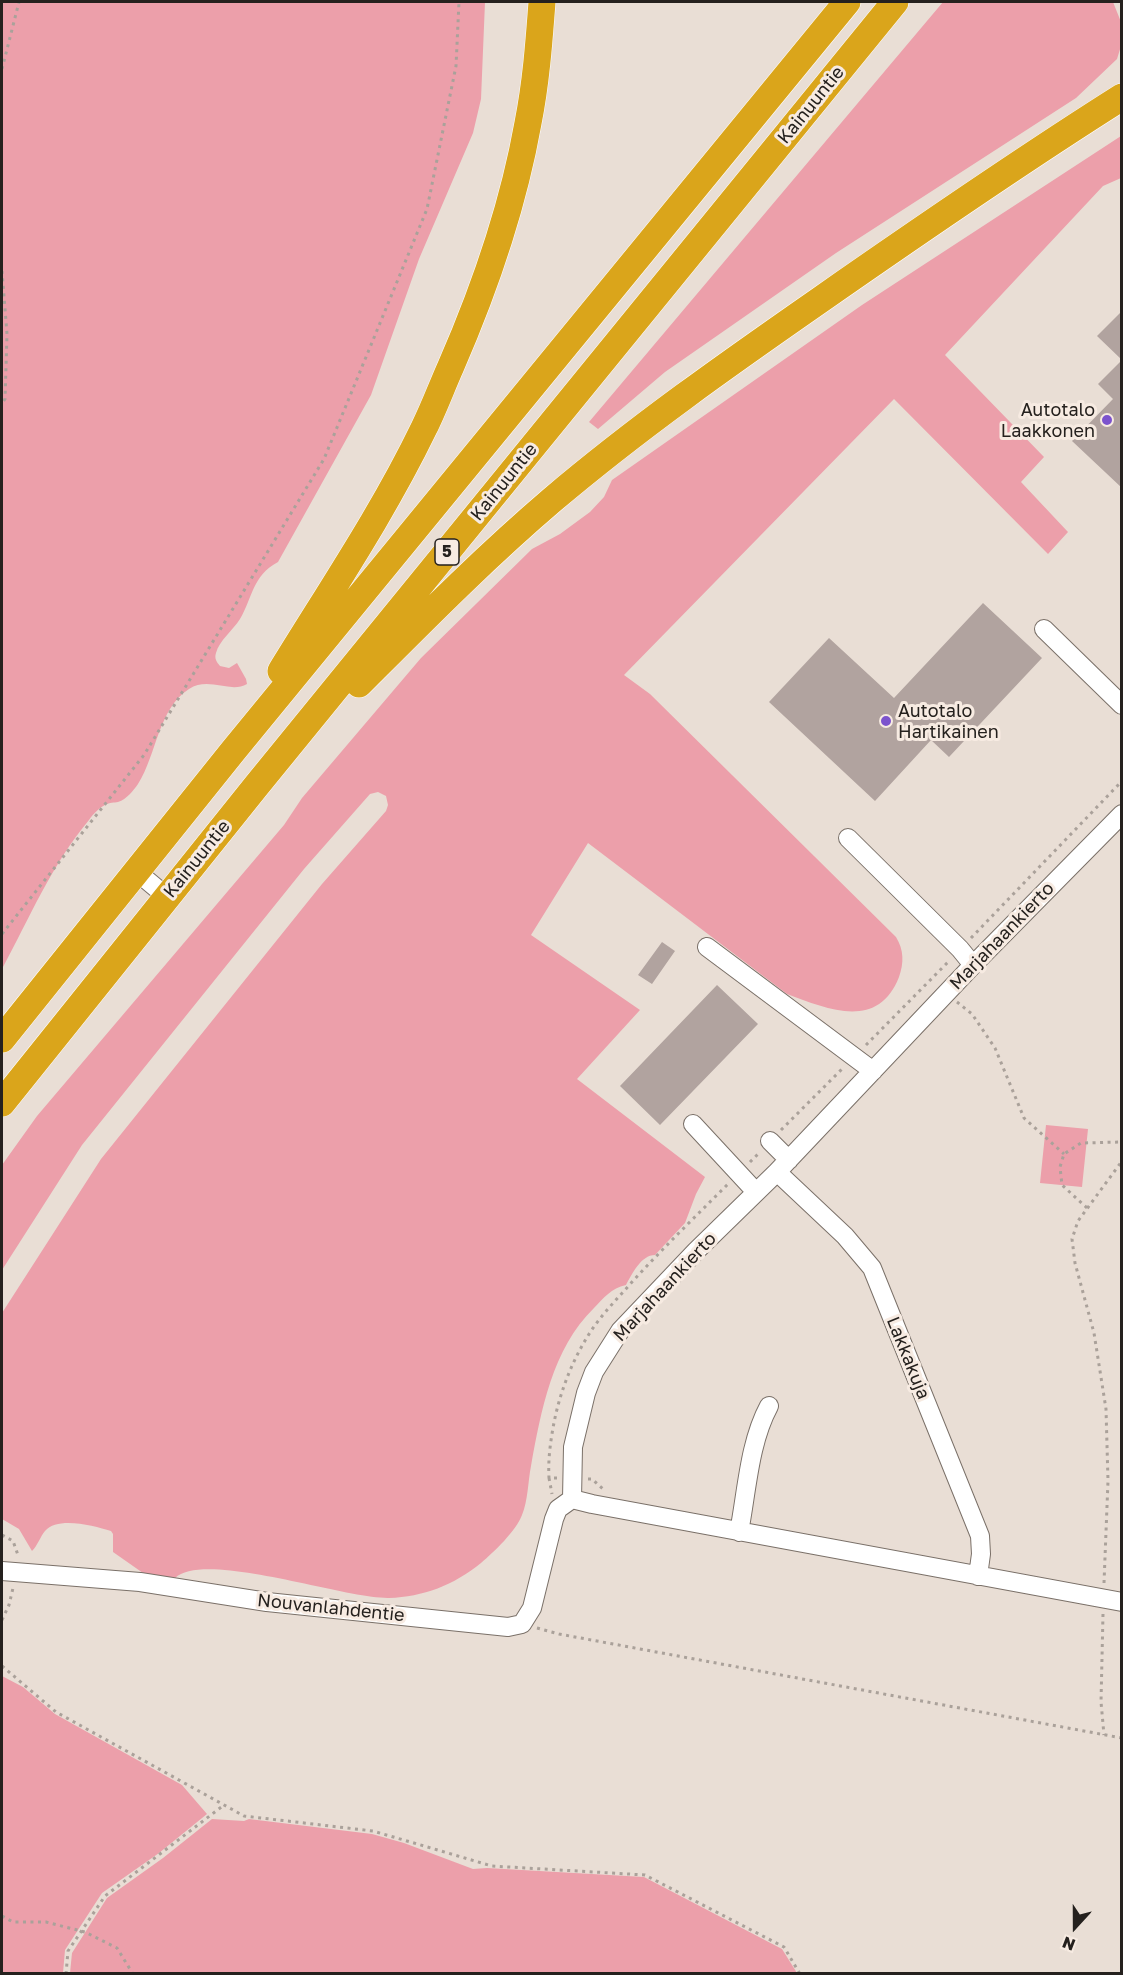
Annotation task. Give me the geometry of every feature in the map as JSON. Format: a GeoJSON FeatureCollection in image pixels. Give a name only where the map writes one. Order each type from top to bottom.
{"type":"FeatureCollection","features":[{"type":"Feature","properties":{"kind":"highway"},"geometry":{"type":"LineString","coordinates":[[233,751],[373,523],[424,428],[474,312],[502,231],[529,123],[542,2]]}},
{"type":"Feature","properties":{"kind":"highway","name":"Kainuuntie"},"geometry":{"type":"LineString","coordinates":[[2,1039],[233,751],[847,2]]}},
{"type":"Feature","properties":{"kind":"highway","name":"Kainuuntie"},"geometry":{"type":"LineString","coordinates":[[2,1104],[256,785],[895,2]]}},
{"type":"Feature","properties":{"kind":"highway"},"geometry":{"type":"LineString","coordinates":[[256,785],[488,557],[621,443],[714,374],[964,200],[1122,97]]}},
{"type":"Feature","properties":{"kind":"street"},"geometry":{"type":"LineString","coordinates":[[1044,628],[1122,705]]}},
{"type":"Feature","properties":{"kind":"street","name":"Marjahaankierto"},"geometry":{"type":"LineString","coordinates":[[572,1499],[573,1447],[578,1420],[594,1372],[605,1353],[641,1307],[783,1166],[973,965],[1122,814]]}},
{"type":"Feature","properties":{"kind":"street"},"geometry":{"type":"LineString","coordinates":[[848,838],[960,949],[973,965]]}},
{"type":"Feature","properties":{"kind":"street"},"geometry":{"type":"LineString","coordinates":[[136,871],[167,897]]}},
{"type":"Feature","properties":{"kind":"street"},"geometry":{"type":"LineString","coordinates":[[707,946],[873,1071]]}},
{"type":"Feature","properties":{"kind":"street"},"geometry":{"type":"LineString","coordinates":[[693,1124],[756,1192]]}},
{"type":"Feature","properties":{"kind":"street","name":"Lakkakuja"},"geometry":{"type":"LineString","coordinates":[[770,1141],[783,1166],[872,1268],[980,1536],[981,1554],[978,1576]]}},
{"type":"Feature","properties":{"kind":"street"},"geometry":{"type":"LineString","coordinates":[[739,1532],[755,1444],[761,1421],[769,1406]]}},
{"type":"Feature","properties":{"kind":"street"},"geometry":{"type":"LineString","coordinates":[[522,1624],[532,1608],[558,1509],[572,1499],[1122,1602]]}},
{"type":"Feature","properties":{"kind":"street","name":"Nouvanlahdentie"},"geometry":{"type":"LineString","coordinates":[[2,1571],[140,1582],[267,1602],[508,1627],[522,1624]]}},
{"type":"Feature","properties":{"kind":"path"},"geometry":{"type":"LineString","coordinates":[[2,69],[19,2]]}},
{"type":"Feature","properties":{"kind":"path"},"geometry":{"type":"LineString","coordinates":[[2,934],[144,755],[324,459],[427,209],[456,66],[459,2]]}},
{"type":"Feature","properties":{"kind":"path"},"geometry":{"type":"LineString","coordinates":[[2,272],[7,334],[5,399],[2,403]]}},
{"type":"Feature","properties":{"kind":"path"},"geometry":{"type":"LineString","coordinates":[[611,1496],[592,1479],[549,1478],[548,1470],[556,1410],[579,1351],[592,1330],[609,1307],[652,1261],[1122,781]]}},
{"type":"Feature","properties":{"kind":"path"},"geometry":{"type":"LineString","coordinates":[[947,993],[972,1014],[996,1048],[1024,1118],[1064,1154]]}},
{"type":"Feature","properties":{"kind":"path"},"geometry":{"type":"LineString","coordinates":[[1087,1208],[1062,1185],[1060,1167],[1064,1154],[1081,1143],[1122,1142]]}},
{"type":"Feature","properties":{"kind":"path"},"geometry":{"type":"LineString","coordinates":[[1104,1735],[1101,1702],[1108,1481],[1106,1409],[1094,1333],[1075,1263],[1072,1239],[1078,1221],[1122,1161]]}},
{"type":"Feature","properties":{"kind":"path"},"geometry":{"type":"LineString","coordinates":[[522,1624],[559,1634],[1122,1738]]}},
{"type":"Feature","properties":{"kind":"path"},"geometry":{"type":"LineString","coordinates":[[2,1666],[56,1712],[244,1816],[373,1831],[492,1866],[645,1875],[784,1947],[800,1974]]}},
{"type":"Feature","properties":{"kind":"path"},"geometry":{"type":"LineString","coordinates":[[66,1974],[68,1951],[105,1896],[224,1805]]}},
{"type":"Feature","properties":{"kind":"path"},"geometry":{"type":"LineString","coordinates":[[2,1916],[13,1922],[46,1922],[81,1931],[117,1948],[133,1974]]}},
{"type":"Feature","properties":{"kind":"shaded area"},"geometry":{"type":"Polygon","coordinates":[[[2,2],[485,2],[481,99],[473,133],[419,259],[371,395],[278,562],[258,580],[240,619],[216,653],[220,666],[229,668],[237,663],[247,684],[240,687],[197,685],[179,698],[164,720],[138,784],[124,799],[98,809],[76,837],[52,873],[2,969],[2,2]]]}},
{"type":"Feature","properties":{"kind":"shaded area"},"geometry":{"type":"Polygon","coordinates":[[[943,2],[1113,2],[1121,22],[1121,46],[1117,59],[1076,98],[836,253],[665,372],[598,429],[589,422],[943,2]]]}},
{"type":"Feature","properties":{"kind":"shaded area"},"geometry":{"type":"Polygon","coordinates":[[[1121,136],[1121,178],[1103,186],[945,355],[1044,457],[1021,482],[1068,532],[1048,554],[894,399],[624,675],[650,694],[896,937],[902,952],[902,967],[890,994],[878,1005],[865,1010],[834,1009],[787,994],[588,843],[531,935],[640,1010],[577,1079],[705,1177],[685,1223],[655,1255],[641,1262],[626,1285],[612,1291],[601,1301],[580,1324],[568,1342],[550,1382],[544,1403],[524,1509],[510,1534],[481,1563],[460,1578],[426,1592],[389,1598],[244,1572],[215,1569],[191,1571],[175,1578],[143,1573],[113,1552],[111,1531],[76,1524],[51,1526],[32,1551],[19,1529],[2,1519],[2,1313],[101,1159],[322,884],[386,811],[388,805],[386,796],[378,792],[370,794],[304,869],[82,1145],[2,1270],[2,1165],[37,1116],[284,825],[302,798],[421,658],[532,549],[560,534],[590,512],[604,497],[612,480],[862,305],[1121,136]]]}},
{"type":"Feature","properties":{"kind":"shaded area"},"geometry":{"type":"Polygon","coordinates":[[[1046,1125],[1088,1129],[1082,1187],[1040,1183],[1046,1125]]]}},
{"type":"Feature","properties":{"kind":"shaded area"},"geometry":{"type":"Polygon","coordinates":[[[2,1676],[23,1687],[55,1714],[182,1785],[207,1814],[159,1853],[102,1893],[65,1950],[63,1973],[2,1973],[2,1676]]]}},
{"type":"Feature","properties":{"kind":"shaded area"},"geometry":{"type":"Polygon","coordinates":[[[212,1819],[244,1821],[249,1819],[372,1834],[404,1843],[473,1869],[644,1877],[782,1949],[797,1973],[70,1973],[72,1953],[107,1898],[212,1819]]]}},
{"type":"Feature","properties":{"kind":"building","name":"Autotalo Laakkonen"},"geometry":{"type":"Polygon","coordinates":[[[1122,311],[1122,360],[1097,336],[1122,311]]]}},
{"type":"Feature","properties":{"kind":"building","name":"Autotalo Laakkonen"},"geometry":{"type":"Polygon","coordinates":[[[1122,360],[1122,488],[1072,441],[1113,399],[1098,384],[1122,360]]]}},
{"type":"Feature","properties":{"kind":"building","name":"Autotalo Hartikainen"},"geometry":{"type":"Polygon","coordinates":[[[983,603],[1042,658],[949,757],[931,740],[875,801],[769,702],[829,638],[894,698],[983,603]]]}},
{"type":"Feature","properties":{"kind":"building"},"geometry":{"type":"Polygon","coordinates":[[[662,942],[675,951],[652,984],[638,975],[662,942]]]}},
{"type":"Feature","properties":{"kind":"building"},"geometry":{"type":"Polygon","coordinates":[[[717,985],[758,1024],[660,1125],[620,1086],[717,985]]]}},
{"type":"Feature","properties":{"kind":"place","name":"Autotalo Laakkonen"},"geometry":{"type":"Point","coordinates":[1107,420]}},
{"type":"Feature","properties":{"kind":"place","name":"Autotalo Hartikainen"},"geometry":{"type":"Point","coordinates":[886,721]}}]}
